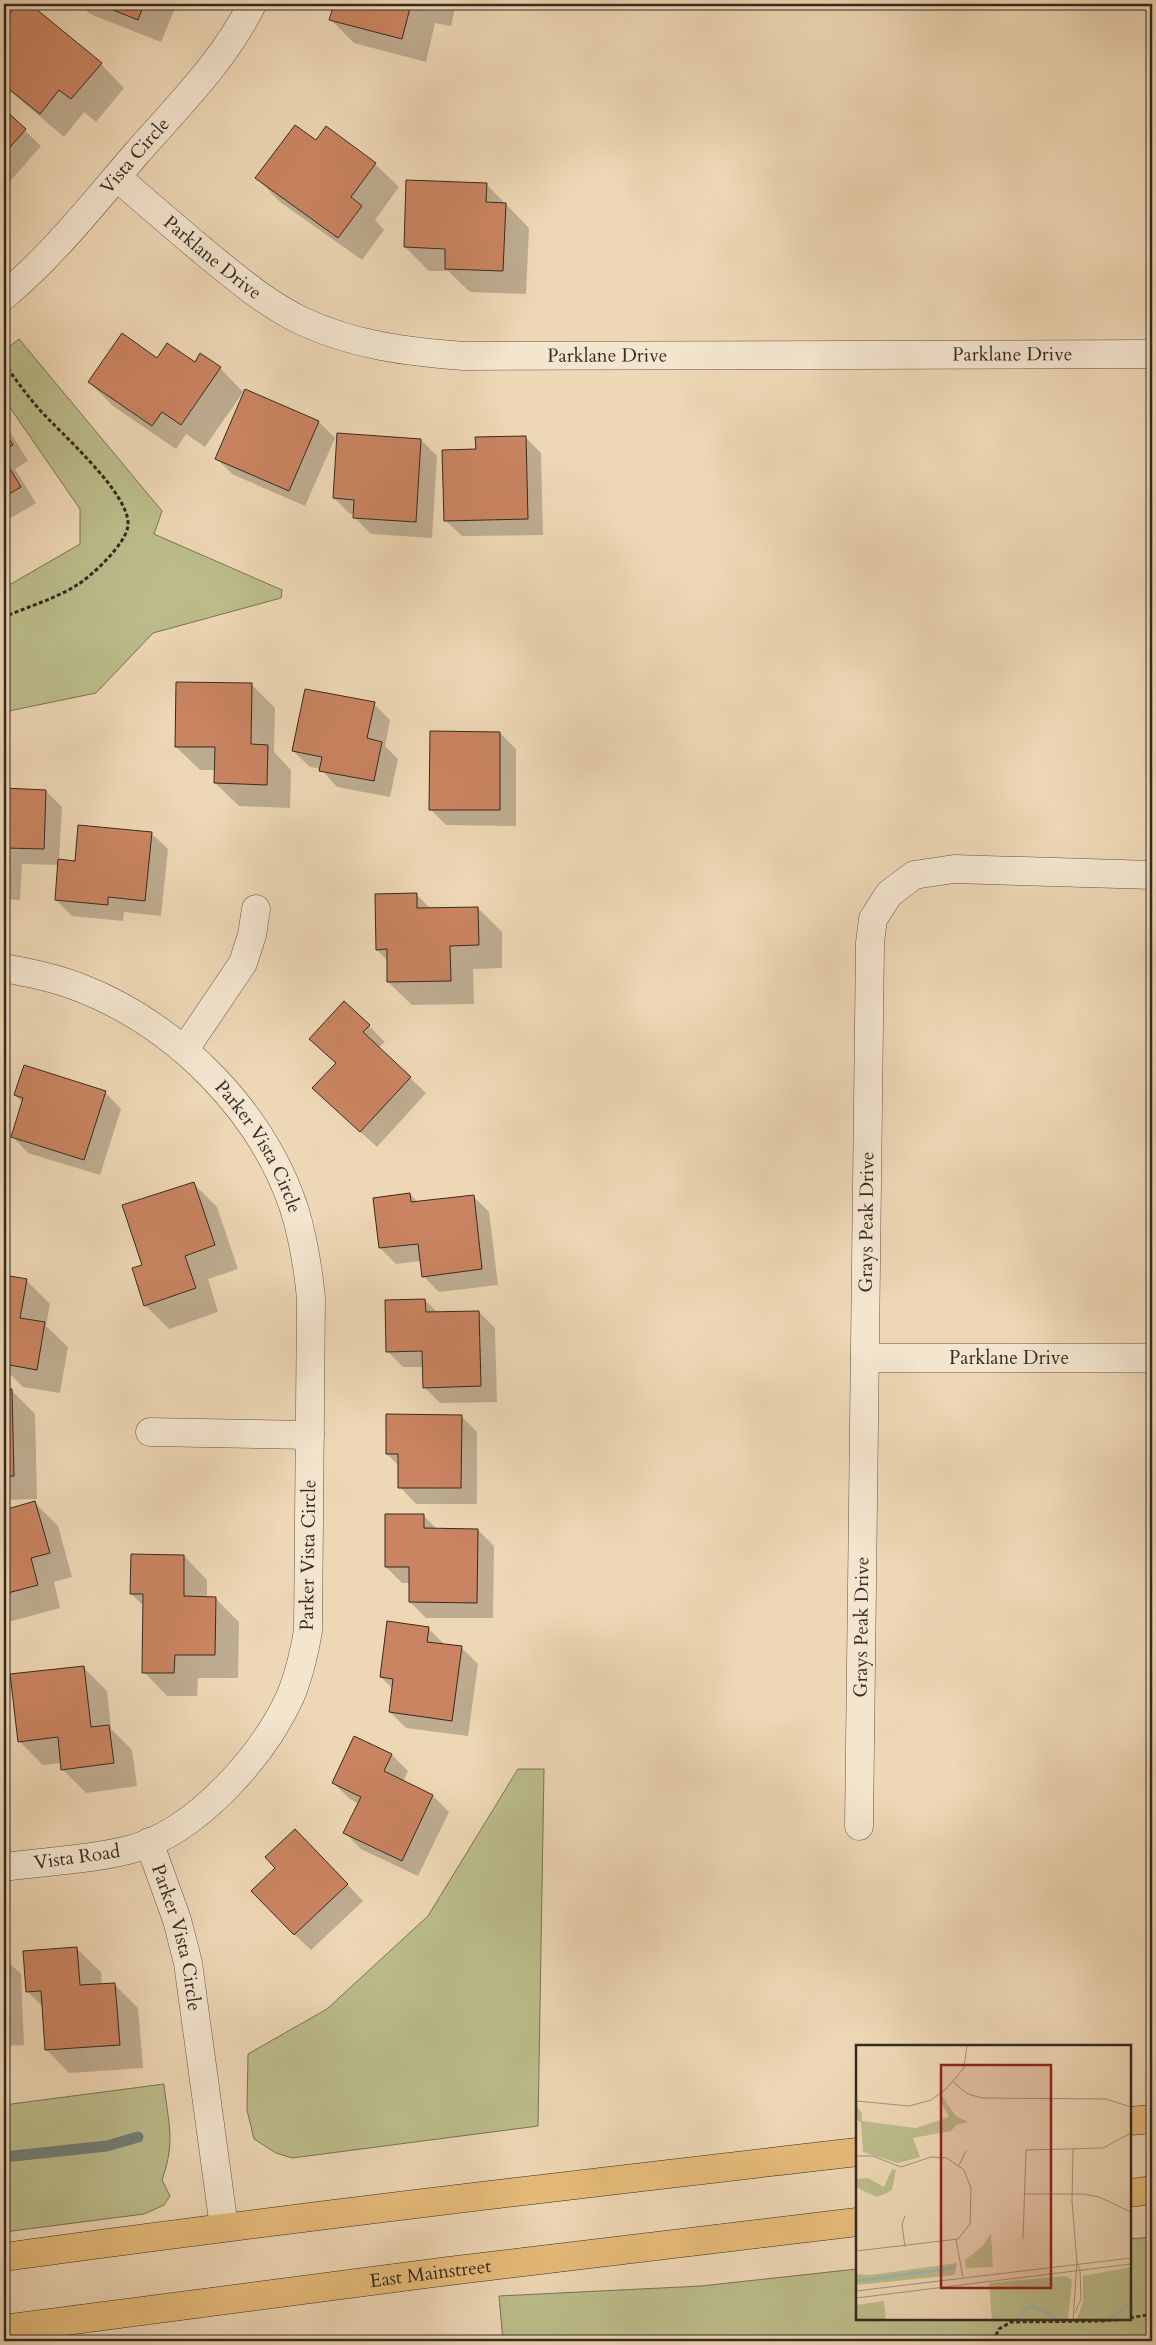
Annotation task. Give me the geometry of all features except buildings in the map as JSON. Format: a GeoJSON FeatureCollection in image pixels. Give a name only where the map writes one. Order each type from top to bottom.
{"type":"FeatureCollection","features":[{"type":"Feature","properties":{"kind":"main road"},"geometry":{"type":"LineString","coordinates":[[1131,2121],[1152,2119]]}},
{"type":"Feature","properties":{"kind":"main road"},"geometry":{"type":"LineString","coordinates":[[4,2257],[224,2227],[856,2152]]}},
{"type":"Feature","properties":{"kind":"main road"},"geometry":{"type":"LineString","coordinates":[[1131,2192],[1152,2190]]}},
{"type":"Feature","properties":{"kind":"main road","name":"East Mainstreet"},"geometry":{"type":"LineString","coordinates":[[4,2329],[449,2271],[856,2222]]}},
{"type":"Feature","properties":{"kind":"street","name":"Vista Circle"},"geometry":{"type":"LineString","coordinates":[[4,296],[68,233],[117,177],[223,52],[236,34],[252,4]]}},
{"type":"Feature","properties":{"kind":"street","name":"Parklane Drive"},"geometry":{"type":"LineString","coordinates":[[117,177],[226,270],[277,307],[327,332],[384,348],[464,356],[1152,354]]}},
{"type":"Feature","properties":{"kind":"street","name":"Grays Peak Drive"},"geometry":{"type":"LineString","coordinates":[[859,1826],[870,943],[873,919],[889,894],[914,875],[954,869],[1152,875]]}},
{"type":"Feature","properties":{"kind":"street"},"geometry":{"type":"LineString","coordinates":[[185,1049],[243,963],[252,935],[256,909]]}},
{"type":"Feature","properties":{"kind":"street","name":"Parker Vista Circle"},"geometry":{"type":"LineString","coordinates":[[4,968],[60,981],[102,997],[158,1028],[185,1049],[216,1080],[254,1130],[268,1152],[294,1207],[308,1270],[311,1298],[308,1631],[300,1671],[291,1695],[263,1743],[230,1782],[197,1812],[172,1830],[149,1842],[174,1911],[188,1963],[224,2227]]}},
{"type":"Feature","properties":{"kind":"street","name":"Parklane Drive"},"geometry":{"type":"LineString","coordinates":[[865,1358],[1152,1358]]}},
{"type":"Feature","properties":{"kind":"street"},"geometry":{"type":"LineString","coordinates":[[150,1432],[310,1435]]}},
{"type":"Feature","properties":{"kind":"street","name":"Vista Road"},"geometry":{"type":"LineString","coordinates":[[4,1867],[106,1854],[149,1842]]}},
{"type":"Feature","properties":{"kind":"path"},"geometry":{"type":"LineString","coordinates":[[4,363],[39,409],[107,481],[126,513],[128,525],[120,542],[89,576],[76,586],[4,617]]}},
{"type":"Feature","properties":{"kind":"path"},"geometry":{"type":"LineString","coordinates":[[1131,2318],[1152,2314]]}},
{"type":"Feature","properties":{"kind":"path"},"geometry":{"type":"LineString","coordinates":[[993,2341],[999,2329],[1011,2322],[1102,2322],[1118,2320]]}},
{"type":"Feature","properties":{"kind":"green space"},"geometry":{"type":"Polygon","coordinates":[[[19,339],[162,511],[154,534],[282,590],[281,598],[153,633],[96,693],[4,712],[4,588],[80,544],[80,509],[4,399],[4,351],[19,339]]]}},
{"type":"Feature","properties":{"kind":"green space"},"geometry":{"type":"Polygon","coordinates":[[[518,1769],[544,1769],[538,2126],[292,2158],[276,2153],[254,2139],[247,2110],[248,2054],[327,2009],[428,1916],[518,1769]]]}},
{"type":"Feature","properties":{"kind":"green space"},"geometry":{"type":"Polygon","coordinates":[[[164,2084],[170,2143],[162,2180],[170,2196],[164,2205],[144,2214],[4,2232],[4,2105],[164,2084]]]}},
{"type":"Feature","properties":{"kind":"green space"},"geometry":{"type":"Polygon","coordinates":[[[1152,2237],[1152,2341],[503,2341],[499,2296],[701,2286],[856,2269],[856,2320],[1131,2320],[1131,2239],[1152,2237]]]}},
{"type":"Feature","properties":{"kind":"waterway"},"geometry":{"type":"LineString","coordinates":[[4,2157],[107,2146],[138,2137]]}}]}
